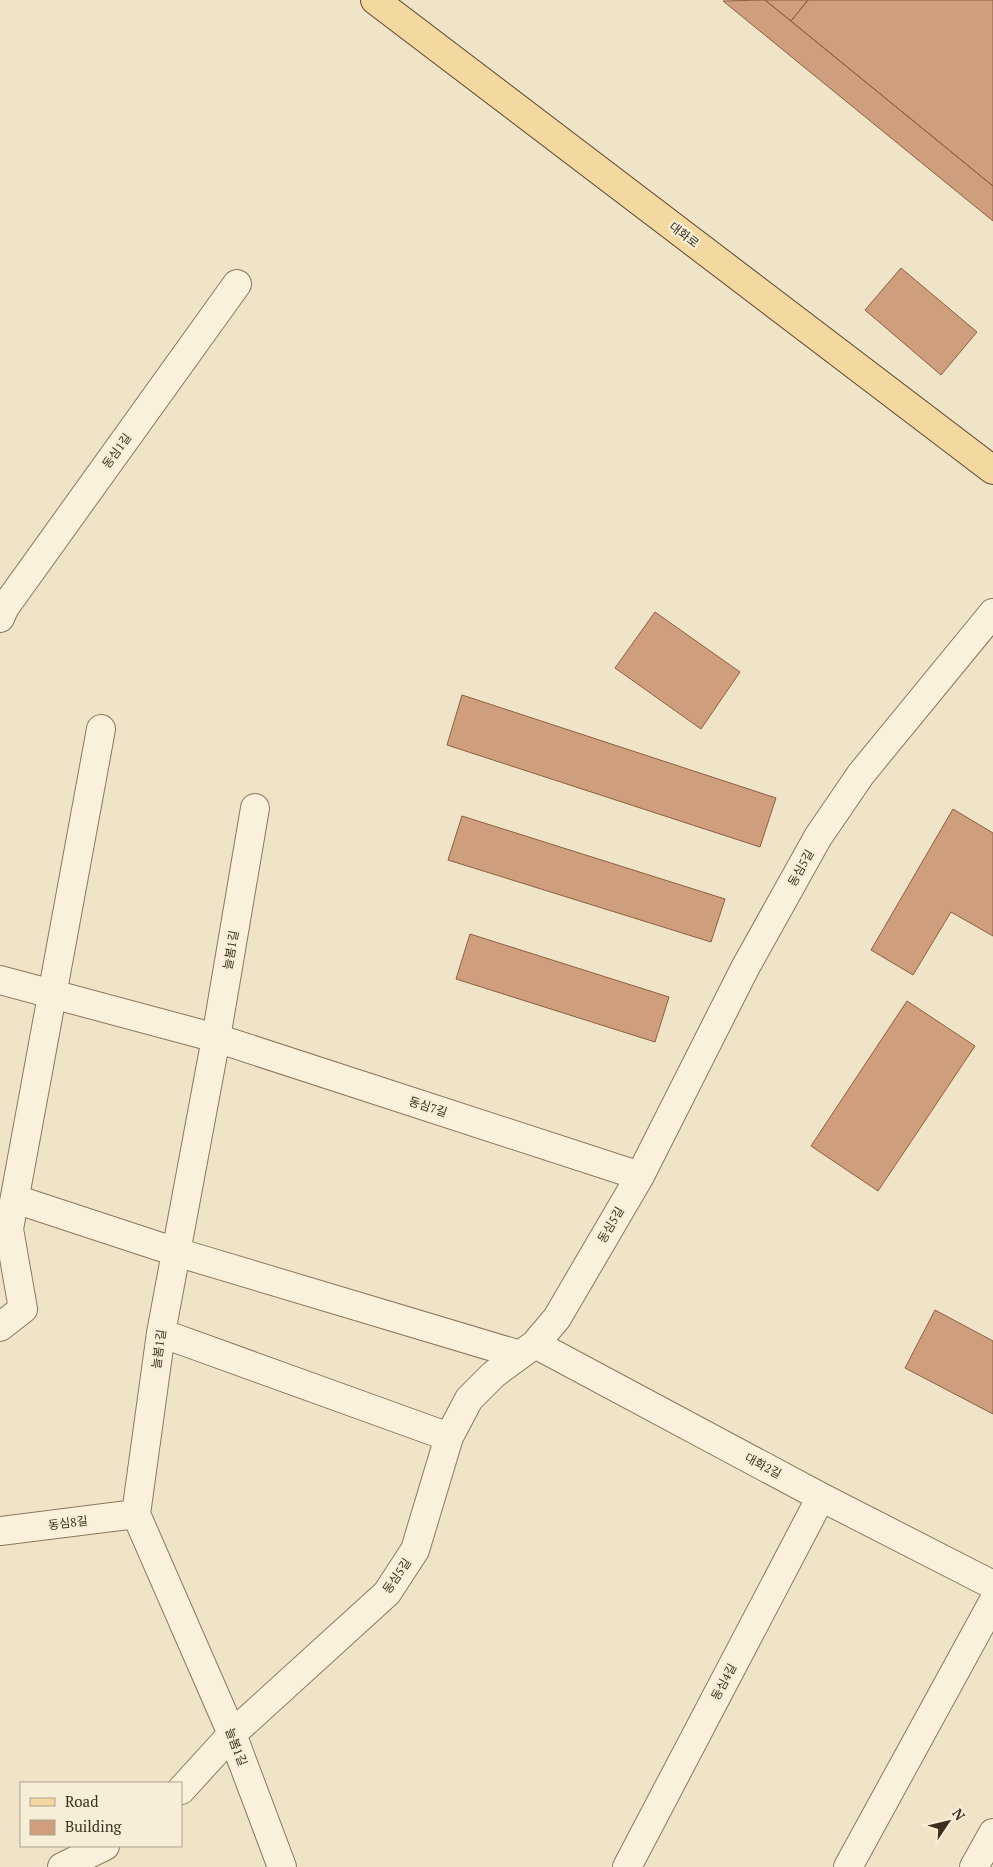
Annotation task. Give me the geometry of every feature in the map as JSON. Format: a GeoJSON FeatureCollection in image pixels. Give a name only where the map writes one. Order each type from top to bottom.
{"type":"FeatureCollection","features":[{"type":"Feature","properties":{"kind":"main road","name":"대화로"},"geometry":{"type":"LineString","coordinates":[[375,0],[993,470]]}},
{"type":"Feature","properties":{"kind":"street","name":"동심1길"},"geometry":{"type":"LineString","coordinates":[[0,618],[5,607],[237,284]]}},
{"type":"Feature","properties":{"kind":"street","name":"동심5길"},"geometry":{"type":"LineString","coordinates":[[182,1789],[232,1734],[387,1593],[416,1550],[449,1438],[469,1399],[494,1374],[528,1350],[557,1318],[640,1176],[745,968],[818,837],[861,774],[993,613]]}},
{"type":"Feature","properties":{"kind":"street"},"geometry":{"type":"LineString","coordinates":[[0,1327],[23,1309],[9,1229],[101,729]]}},
{"type":"Feature","properties":{"kind":"street","name":"늘봄1길"},"geometry":{"type":"LineString","coordinates":[[254,808],[216,1038],[161,1333],[136,1514],[232,1734],[282,1867]]}},
{"type":"Feature","properties":{"kind":"street","name":"동심7길"},"geometry":{"type":"LineString","coordinates":[[0,980],[216,1038],[640,1176]]}},
{"type":"Feature","properties":{"kind":"street","name":"대화2길"},"geometry":{"type":"LineString","coordinates":[[15,1199],[176,1252],[528,1350],[993,1585]]}},
{"type":"Feature","properties":{"kind":"street"},"geometry":{"type":"LineString","coordinates":[[161,1333],[449,1438]]}},
{"type":"Feature","properties":{"kind":"street","name":"동심4길"},"geometry":{"type":"LineString","coordinates":[[627,1867],[821,1497]]}},
{"type":"Feature","properties":{"kind":"street","name":"동심8길"},"geometry":{"type":"LineString","coordinates":[[0,1531],[136,1514]]}},
{"type":"Feature","properties":{"kind":"street"},"geometry":{"type":"LineString","coordinates":[[848,1867],[993,1602]]}},
{"type":"Feature","properties":{"kind":"street"},"geometry":{"type":"LineString","coordinates":[[974,1867],[993,1833]]}},
{"type":"Feature","properties":{"kind":"street"},"geometry":{"type":"LineString","coordinates":[[62,1867],[103,1847]]}},
{"type":"Feature","properties":{"kind":"building"},"geometry":{"type":"Polygon","coordinates":[[[765,0],[808,0],[791,21],[765,0]]]}},
{"type":"Feature","properties":{"kind":"building"},"geometry":{"type":"Polygon","coordinates":[[[765,0],[993,186],[993,221],[723,1],[765,0]]]}},
{"type":"Feature","properties":{"kind":"building"},"geometry":{"type":"Polygon","coordinates":[[[808,0],[993,0],[993,186],[791,21],[808,0]]]}},
{"type":"Feature","properties":{"kind":"building"},"geometry":{"type":"Polygon","coordinates":[[[901,268],[977,332],[941,375],[865,310],[901,268]]]}},
{"type":"Feature","properties":{"kind":"building"},"geometry":{"type":"Polygon","coordinates":[[[655,612],[740,672],[701,729],[615,668],[655,612]]]}},
{"type":"Feature","properties":{"kind":"building"},"geometry":{"type":"Polygon","coordinates":[[[462,695],[776,798],[760,847],[447,745],[462,695]]]}},
{"type":"Feature","properties":{"kind":"building"},"geometry":{"type":"Polygon","coordinates":[[[953,809],[993,833],[993,936],[951,912],[913,975],[871,950],[953,809]]]}},
{"type":"Feature","properties":{"kind":"building"},"geometry":{"type":"Polygon","coordinates":[[[462,816],[725,899],[711,942],[448,860],[462,816]]]}},
{"type":"Feature","properties":{"kind":"building"},"geometry":{"type":"Polygon","coordinates":[[[470,934],[669,997],[655,1042],[456,979],[470,934]]]}},
{"type":"Feature","properties":{"kind":"building"},"geometry":{"type":"Polygon","coordinates":[[[907,1001],[975,1046],[878,1191],[811,1146],[907,1001]]]}},
{"type":"Feature","properties":{"kind":"building"},"geometry":{"type":"Polygon","coordinates":[[[935,1310],[993,1341],[993,1414],[905,1368],[935,1310]]]}}]}
